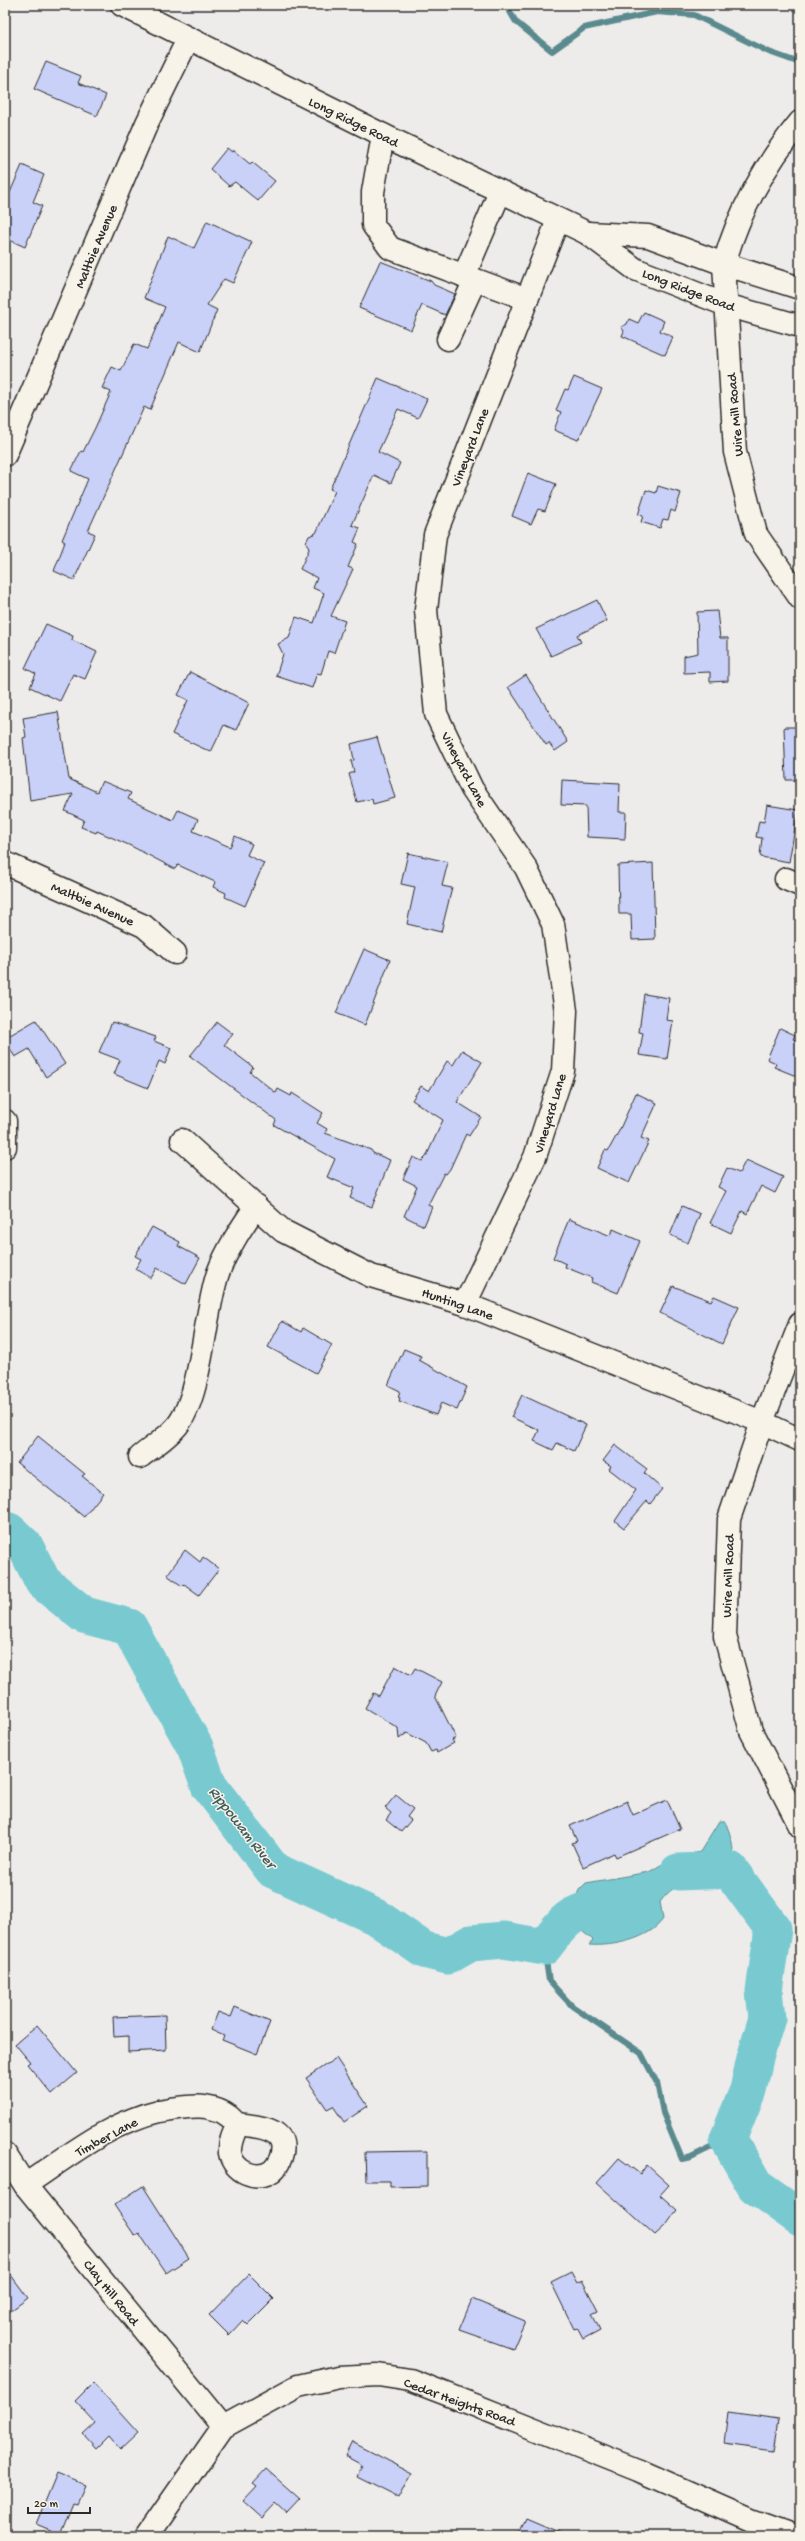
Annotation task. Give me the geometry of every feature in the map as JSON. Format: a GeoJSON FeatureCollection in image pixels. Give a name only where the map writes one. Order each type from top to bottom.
{"type":"FeatureCollection","features":[{"type":"Feature","properties":{"kind":"main road","name":"Long Ridge Road"},"geometry":{"type":"LineString","coordinates":[[122,5],[188,39],[500,192],[587,233],[635,269],[726,305],[800,326]]}},
{"type":"Feature","properties":{"kind":"main road","name":"Maltbie Avenue"},"geometry":{"type":"LineString","coordinates":[[5,454],[147,123],[188,39]]}},
{"type":"Feature","properties":{"kind":"main road","name":"Wire Mill Road"},"geometry":{"type":"LineString","coordinates":[[800,122],[764,173],[731,239],[724,264],[735,452],[756,534],[800,598]]}},
{"type":"Feature","properties":{"kind":"main road"},"geometry":{"type":"LineString","coordinates":[[384,135],[373,192],[373,225],[390,248],[527,299]]}},
{"type":"Feature","properties":{"kind":"main road"},"geometry":{"type":"LineString","coordinates":[[448,339],[500,192]]}},
{"type":"Feature","properties":{"kind":"main road","name":"Vineyard Lane"},"geometry":{"type":"LineString","coordinates":[[465,1304],[535,1157],[563,1072],[566,1011],[553,924],[526,868],[472,788],[436,714],[426,610],[435,534],[558,220]]}},
{"type":"Feature","properties":{"kind":"main road","name":"Long Ridge Road"},"geometry":{"type":"LineString","coordinates":[[587,233],[648,236],[724,264],[800,288]]}},
{"type":"Feature","properties":{"kind":"main road","name":"Maltbie Avenue"},"geometry":{"type":"LineString","coordinates":[[5,863],[144,926],[175,953]]}},
{"type":"Feature","properties":{"kind":"main road"},"geometry":{"type":"LineString","coordinates":[[5,1121],[5,1147]]}},
{"type":"Feature","properties":{"kind":"main road","name":"Hunting Lane"},"geometry":{"type":"LineString","coordinates":[[182,1140],[283,1231],[372,1276],[465,1304],[762,1422],[800,1440]]}},
{"type":"Feature","properties":{"kind":"main road"},"geometry":{"type":"LineString","coordinates":[[140,1457],[177,1426],[186,1410],[195,1384],[206,1320],[218,1272],[234,1240],[256,1206]]}},
{"type":"Feature","properties":{"kind":"main road","name":"Wire Mill Road"},"geometry":{"type":"LineString","coordinates":[[800,1324],[762,1422],[729,1520],[725,1636],[751,1731],[800,1826]]}},
{"type":"Feature","properties":{"kind":"main road","name":"Timber Lane"},"geometry":{"type":"LineString","coordinates":[[25,2186],[82,2147],[123,2124],[159,2112],[203,2107],[227,2114],[238,2124]]}},
{"type":"Feature","properties":{"kind":"main road","name":"Clay Hill Road"},"geometry":{"type":"LineString","coordinates":[[5,2154],[25,2186],[223,2427]]}},
{"type":"Feature","properties":{"kind":"main road","name":"Cedar Heights Road"},"geometry":{"type":"LineString","coordinates":[[147,2536],[223,2427],[298,2386],[339,2377],[378,2375],[410,2380],[638,2470],[751,2528],[796,2536]]}},
{"type":"Feature","properties":{"kind":"water"},"geometry":{"type":"Polygon","coordinates":[[[719,1821],[725,1821],[733,1847],[732,1860],[725,1886],[705,1882],[689,1882],[681,1884],[667,1894],[660,1902],[663,1919],[657,1926],[640,1937],[619,1943],[608,1945],[589,1945],[593,1940],[567,1919],[579,1890],[586,1883],[649,1872],[674,1857],[700,1852],[719,1821]]]}},
{"type":"Feature","properties":{"kind":"building"},"geometry":{"type":"Polygon","coordinates":[[[46,62],[81,76],[78,83],[106,95],[97,116],[34,89],[46,62]]]}},
{"type":"Feature","properties":{"kind":"building"},"geometry":{"type":"Polygon","coordinates":[[[227,148],[232,152],[233,150],[250,164],[252,162],[275,181],[258,201],[235,182],[229,186],[210,169],[227,148]]]}},
{"type":"Feature","properties":{"kind":"building"},"geometry":{"type":"Polygon","coordinates":[[[22,165],[44,175],[33,202],[42,206],[25,247],[5,238],[5,204],[22,165]]]}},
{"type":"Feature","properties":{"kind":"building"},"geometry":{"type":"Polygon","coordinates":[[[207,221],[252,242],[233,283],[224,279],[207,305],[217,310],[200,352],[179,342],[150,410],[144,407],[88,531],[95,534],[74,580],[54,571],[65,542],[62,540],[88,479],[71,471],[81,451],[83,452],[111,392],[102,388],[112,367],[121,371],[134,344],[147,349],[165,307],[144,298],[168,236],[194,248],[207,221]]]}},
{"type":"Feature","properties":{"kind":"building"},"geometry":{"type":"Polygon","coordinates":[[[380,261],[431,281],[434,285],[455,294],[445,315],[422,305],[411,330],[359,308],[380,261]]]}},
{"type":"Feature","properties":{"kind":"building"},"geometry":{"type":"Polygon","coordinates":[[[644,312],[664,321],[660,331],[673,337],[665,355],[622,336],[624,331],[621,327],[627,324],[629,319],[638,323],[644,312]]]}},
{"type":"Feature","properties":{"kind":"building"},"geometry":{"type":"Polygon","coordinates":[[[574,377],[602,389],[578,440],[554,430],[561,412],[556,410],[565,389],[568,390],[574,377]]]}},
{"type":"Feature","properties":{"kind":"building"},"geometry":{"type":"Polygon","coordinates":[[[378,378],[427,399],[418,418],[398,409],[378,452],[400,463],[391,483],[374,475],[352,525],[360,528],[354,542],[358,544],[348,567],[353,569],[331,616],[345,621],[334,653],[328,651],[321,674],[317,673],[312,688],[276,676],[283,654],[278,644],[289,638],[296,617],[314,623],[324,593],[313,588],[317,578],[300,569],[309,549],[306,542],[309,536],[316,533],[335,491],[330,489],[378,378]]]}},
{"type":"Feature","properties":{"kind":"building"},"geometry":{"type":"Polygon","coordinates":[[[528,473],[556,484],[545,511],[538,509],[531,524],[512,516],[528,473]]]}},
{"type":"Feature","properties":{"kind":"building"},"geometry":{"type":"Polygon","coordinates":[[[658,486],[681,493],[675,512],[671,510],[668,520],[663,519],[660,528],[641,522],[643,516],[638,515],[646,490],[656,493],[658,486]]]}},
{"type":"Feature","properties":{"kind":"building"},"geometry":{"type":"Polygon","coordinates":[[[597,600],[607,621],[577,635],[581,642],[551,656],[536,629],[597,600]]]}},
{"type":"Feature","properties":{"kind":"building"},"geometry":{"type":"Polygon","coordinates":[[[717,611],[720,638],[728,638],[728,681],[710,682],[710,672],[684,673],[684,656],[698,653],[697,612],[717,611]]]}},
{"type":"Feature","properties":{"kind":"building"},"geometry":{"type":"Polygon","coordinates":[[[46,624],[73,636],[72,640],[97,652],[85,679],[73,674],[60,701],[30,687],[36,674],[25,668],[46,624]]]}},
{"type":"Feature","properties":{"kind":"building"},"geometry":{"type":"Polygon","coordinates":[[[190,672],[249,703],[236,730],[224,725],[211,752],[172,734],[188,700],[178,695],[190,672]]]}},
{"type":"Feature","properties":{"kind":"building"},"geometry":{"type":"Polygon","coordinates":[[[526,675],[568,742],[555,751],[549,743],[546,745],[508,687],[526,675]]]}},
{"type":"Feature","properties":{"kind":"building"},"geometry":{"type":"Polygon","coordinates":[[[58,712],[69,779],[97,792],[102,781],[131,793],[128,799],[173,820],[178,810],[198,819],[193,831],[230,847],[235,836],[252,844],[247,855],[264,863],[245,906],[225,897],[226,893],[213,887],[215,882],[178,865],[175,869],[131,846],[97,831],[96,833],[81,827],[84,820],[65,811],[73,794],[30,801],[23,738],[26,737],[23,718],[58,712]]]}},
{"type":"Feature","properties":{"kind":"building"},"geometry":{"type":"Polygon","coordinates":[[[784,727],[800,727],[800,780],[786,780],[784,727]]]}},
{"type":"Feature","properties":{"kind":"building"},"geometry":{"type":"Polygon","coordinates":[[[377,737],[395,798],[373,804],[372,799],[357,802],[349,774],[354,772],[351,761],[354,760],[351,744],[377,737]]]}},
{"type":"Feature","properties":{"kind":"building"},"geometry":{"type":"Polygon","coordinates":[[[562,780],[620,783],[619,812],[626,812],[625,839],[587,837],[586,806],[561,805],[562,780]]]}},
{"type":"Feature","properties":{"kind":"building"},"geometry":{"type":"Polygon","coordinates":[[[767,805],[798,810],[789,862],[761,857],[760,855],[762,838],[756,837],[759,821],[764,822],[767,805]]]}},
{"type":"Feature","properties":{"kind":"building"},"geometry":{"type":"Polygon","coordinates":[[[408,853],[448,862],[442,886],[452,888],[441,932],[407,924],[415,887],[401,884],[408,853]]]}},
{"type":"Feature","properties":{"kind":"building"},"geometry":{"type":"Polygon","coordinates":[[[653,863],[655,939],[632,940],[631,914],[619,914],[618,865],[653,863]]]}},
{"type":"Feature","properties":{"kind":"building"},"geometry":{"type":"Polygon","coordinates":[[[364,949],[390,960],[365,1025],[336,1013],[364,949]]]}},
{"type":"Feature","properties":{"kind":"building"},"geometry":{"type":"Polygon","coordinates":[[[644,994],[669,998],[666,1020],[673,1021],[667,1059],[639,1055],[643,1033],[639,1032],[644,994]]]}},
{"type":"Feature","properties":{"kind":"building"},"geometry":{"type":"Polygon","coordinates":[[[36,1020],[65,1064],[46,1077],[29,1049],[15,1057],[5,1041],[5,1038],[36,1020]]]}},
{"type":"Feature","properties":{"kind":"building"},"geometry":{"type":"Polygon","coordinates":[[[112,1022],[156,1037],[154,1041],[171,1048],[165,1064],[159,1061],[148,1088],[114,1074],[120,1060],[99,1052],[112,1022]]]}},
{"type":"Feature","properties":{"kind":"building"},"geometry":{"type":"Polygon","coordinates":[[[217,1022],[233,1034],[224,1045],[253,1067],[250,1072],[276,1093],[278,1089],[291,1096],[292,1093],[323,1113],[317,1123],[327,1129],[325,1133],[371,1150],[373,1153],[390,1160],[372,1207],[350,1198],[354,1188],[327,1177],[335,1159],[274,1125],[276,1120],[190,1056],[217,1022]]]}},
{"type":"Feature","properties":{"kind":"building"},"geometry":{"type":"Polygon","coordinates":[[[780,1028],[795,1035],[793,1039],[800,1042],[800,1066],[796,1076],[774,1067],[776,1063],[767,1059],[780,1028]]]}},
{"type":"Feature","properties":{"kind":"building"},"geometry":{"type":"Polygon","coordinates":[[[462,1050],[482,1062],[457,1102],[481,1117],[469,1136],[466,1134],[450,1169],[446,1174],[444,1173],[428,1205],[432,1207],[424,1226],[404,1216],[417,1186],[403,1179],[413,1157],[422,1161],[426,1157],[443,1120],[412,1100],[421,1086],[429,1091],[447,1061],[453,1065],[462,1050]]]}},
{"type":"Feature","properties":{"kind":"building"},"geometry":{"type":"Polygon","coordinates":[[[636,1093],[657,1103],[641,1138],[649,1141],[629,1183],[597,1168],[605,1150],[608,1151],[619,1131],[636,1093]]]}},
{"type":"Feature","properties":{"kind":"building"},"geometry":{"type":"Polygon","coordinates":[[[746,1160],[783,1177],[775,1193],[761,1186],[747,1214],[742,1211],[731,1233],[710,1223],[726,1191],[718,1187],[727,1168],[739,1173],[746,1160]]]}},
{"type":"Feature","properties":{"kind":"building"},"geometry":{"type":"Polygon","coordinates":[[[682,1206],[700,1214],[688,1243],[670,1235],[682,1206]]]}},
{"type":"Feature","properties":{"kind":"building"},"geometry":{"type":"Polygon","coordinates":[[[569,1219],[611,1236],[613,1229],[640,1241],[618,1293],[591,1282],[592,1278],[565,1267],[566,1264],[553,1258],[569,1219]]]}},
{"type":"Feature","properties":{"kind":"building"},"geometry":{"type":"Polygon","coordinates":[[[152,1227],[180,1242],[178,1246],[200,1258],[186,1284],[157,1268],[151,1278],[135,1269],[141,1259],[135,1256],[152,1227]]]}},
{"type":"Feature","properties":{"kind":"building"},"geometry":{"type":"Polygon","coordinates":[[[673,1286],[711,1301],[714,1296],[739,1307],[722,1344],[660,1313],[673,1286]]]}},
{"type":"Feature","properties":{"kind":"building"},"geometry":{"type":"Polygon","coordinates":[[[282,1321],[301,1332],[303,1328],[332,1345],[316,1373],[268,1347],[282,1321]]]}},
{"type":"Feature","properties":{"kind":"building"},"geometry":{"type":"Polygon","coordinates":[[[404,1349],[421,1356],[419,1360],[467,1387],[457,1410],[441,1403],[436,1415],[399,1401],[400,1398],[398,1397],[400,1391],[388,1385],[404,1349]]]}},
{"type":"Feature","properties":{"kind":"building"},"geometry":{"type":"Polygon","coordinates":[[[522,1395],[586,1425],[574,1451],[557,1443],[553,1450],[534,1441],[539,1430],[511,1417],[522,1395]]]}},
{"type":"Feature","properties":{"kind":"building"},"geometry":{"type":"Polygon","coordinates":[[[38,1436],[85,1474],[82,1476],[103,1493],[84,1517],[17,1463],[38,1436]]]}},
{"type":"Feature","properties":{"kind":"building"},"geometry":{"type":"Polygon","coordinates":[[[615,1445],[647,1469],[644,1473],[662,1489],[650,1504],[647,1501],[624,1528],[615,1521],[636,1490],[609,1469],[611,1466],[603,1461],[615,1445]]]}},
{"type":"Feature","properties":{"kind":"building"},"geometry":{"type":"Polygon","coordinates":[[[185,1550],[200,1562],[203,1557],[219,1569],[199,1595],[184,1584],[182,1586],[167,1575],[185,1550]]]}},
{"type":"Feature","properties":{"kind":"building"},"geometry":{"type":"Polygon","coordinates":[[[395,1666],[411,1675],[415,1668],[442,1682],[435,1696],[456,1738],[452,1740],[454,1743],[437,1753],[436,1750],[431,1752],[426,1743],[407,1733],[399,1739],[398,1728],[365,1708],[373,1693],[379,1696],[395,1666]]]}},
{"type":"Feature","properties":{"kind":"building"},"geometry":{"type":"Polygon","coordinates":[[[396,1795],[413,1809],[407,1817],[411,1820],[401,1832],[386,1820],[391,1813],[385,1808],[396,1795]]]}},
{"type":"Feature","properties":{"kind":"building"},"geometry":{"type":"Polygon","coordinates":[[[667,1800],[680,1829],[616,1857],[614,1853],[583,1867],[572,1843],[577,1841],[570,1826],[627,1801],[633,1815],[667,1800]]]}},
{"type":"Feature","properties":{"kind":"building"},"geometry":{"type":"Polygon","coordinates":[[[235,2007],[270,2022],[257,2054],[222,2040],[224,2036],[211,2030],[218,2012],[231,2017],[235,2007]]]}},
{"type":"Feature","properties":{"kind":"building"},"geometry":{"type":"Polygon","coordinates":[[[165,2015],[166,2050],[128,2052],[128,2036],[114,2037],[113,2017],[165,2015]]]}},
{"type":"Feature","properties":{"kind":"building"},"geometry":{"type":"Polygon","coordinates":[[[37,2025],[77,2073],[52,2094],[27,2064],[30,2062],[15,2044],[37,2025]]]}},
{"type":"Feature","properties":{"kind":"building"},"geometry":{"type":"Polygon","coordinates":[[[336,2058],[368,2106],[344,2122],[333,2106],[327,2109],[306,2078],[336,2058]]]}},
{"type":"Feature","properties":{"kind":"building"},"geometry":{"type":"Polygon","coordinates":[[[427,2151],[427,2186],[390,2187],[390,2181],[366,2181],[365,2152],[427,2151]]]}},
{"type":"Feature","properties":{"kind":"building"},"geometry":{"type":"Polygon","coordinates":[[[619,2158],[640,2174],[647,2165],[669,2185],[660,2195],[677,2210],[667,2224],[655,2235],[597,2183],[619,2158]]]}},
{"type":"Feature","properties":{"kind":"building"},"geometry":{"type":"Polygon","coordinates":[[[143,2186],[189,2258],[166,2273],[139,2233],[135,2236],[114,2205],[143,2186]]]}},
{"type":"Feature","properties":{"kind":"building"},"geometry":{"type":"Polygon","coordinates":[[[5,2267],[28,2298],[5,2315],[5,2267]]]}},
{"type":"Feature","properties":{"kind":"building"},"geometry":{"type":"Polygon","coordinates":[[[571,2272],[577,2283],[582,2280],[598,2311],[592,2314],[600,2330],[583,2339],[577,2328],[574,2329],[551,2282],[571,2272]]]}},
{"type":"Feature","properties":{"kind":"building"},"geometry":{"type":"Polygon","coordinates":[[[249,2274],[274,2299],[248,2325],[243,2320],[229,2335],[209,2315],[249,2274]]]}},
{"type":"Feature","properties":{"kind":"building"},"geometry":{"type":"Polygon","coordinates":[[[472,2299],[525,2321],[513,2349],[459,2330],[472,2299]]]}},
{"type":"Feature","properties":{"kind":"building"},"geometry":{"type":"Polygon","coordinates":[[[93,2383],[138,2433],[120,2450],[108,2436],[96,2448],[83,2434],[95,2423],[75,2401],[93,2383]]]}},
{"type":"Feature","properties":{"kind":"building"},"geometry":{"type":"Polygon","coordinates":[[[728,2412],[779,2419],[774,2451],[724,2444],[728,2412]]]}},
{"type":"Feature","properties":{"kind":"building"},"geometry":{"type":"Polygon","coordinates":[[[352,2442],[412,2473],[399,2498],[357,2477],[362,2465],[345,2456],[352,2442]]]}},
{"type":"Feature","properties":{"kind":"building"},"geometry":{"type":"Polygon","coordinates":[[[266,2469],[300,2499],[287,2513],[276,2503],[262,2518],[243,2501],[257,2486],[253,2483],[266,2469]]]}},
{"type":"Feature","properties":{"kind":"building"},"geometry":{"type":"Polygon","coordinates":[[[57,2473],[85,2485],[77,2503],[73,2502],[60,2534],[36,2524],[57,2473]]]}},
{"type":"Feature","properties":{"kind":"building"},"geometry":{"type":"Polygon","coordinates":[[[526,2518],[568,2536],[518,2536],[526,2518]]]}},
{"type":"Feature","properties":{"kind":"waterway"},"geometry":{"type":"LineString","coordinates":[[506,5],[516,22],[552,51],[584,28],[657,12],[694,15],[769,52],[800,63]]}},
{"type":"Feature","properties":{"kind":"waterway","name":"Rippowam River"},"geometry":{"type":"LineString","coordinates":[[5,1530],[9,1531],[25,1546],[43,1582],[84,1615],[129,1627],[195,1747],[209,1786],[273,1870],[376,1917],[424,1950],[448,1956],[471,1943],[504,1940],[544,1947],[560,1927],[573,1916],[589,1909],[614,1904]]}},
{"type":"Feature","properties":{"kind":"waterway","name":"Rippowam River"},"geometry":{"type":"LineString","coordinates":[[678,1872],[730,1870],[773,1929],[764,1991],[767,2018],[755,2058],[748,2090],[728,2139],[755,2186],[800,2218]]}},
{"type":"Feature","properties":{"kind":"waterway","name":"Rippowam River"},"geometry":{"type":"LineString","coordinates":[[544,1947],[549,1981],[572,2006],[641,2053],[657,2083],[663,2113],[682,2159],[691,2157],[728,2139]]}}]}
